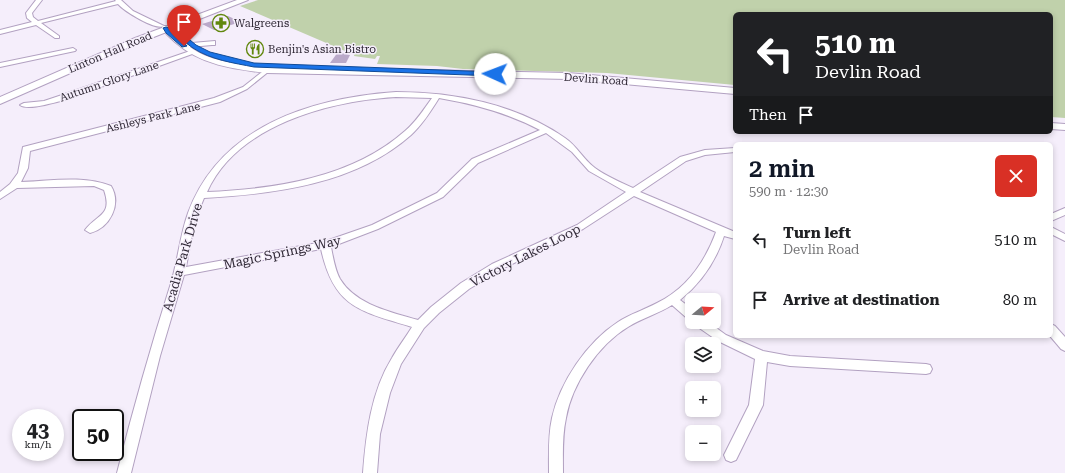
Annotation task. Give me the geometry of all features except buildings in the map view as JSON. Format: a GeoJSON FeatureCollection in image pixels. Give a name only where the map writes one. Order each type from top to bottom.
{"type":"FeatureCollection","features":[{"type":"Feature","properties":{"kind":"main road","name":"Linton Hall Road"},"geometry":{"type":"LineString","coordinates":[[0,95],[164,27],[235,0]]}},
{"type":"Feature","properties":{"kind":"main road","name":"Linton Hall Road"},"geometry":{"type":"LineString","coordinates":[[0,101],[164,27],[244,0]]}},
{"type":"Feature","properties":{"kind":"main road","name":"Devlin Road"},"geometry":{"type":"LineString","coordinates":[[164,27],[168,32],[192,49],[224,63],[269,68],[568,76],[733,91]]}},
{"type":"Feature","properties":{"kind":"main road"},"geometry":{"type":"LineString","coordinates":[[192,49],[212,43],[203,48],[203,51]]}},
{"type":"Feature","properties":{"kind":"main road","name":"Devlin Road"},"geometry":{"type":"LineString","coordinates":[[192,49],[234,61],[269,68]]}},
{"type":"Feature","properties":{"kind":"main road"},"geometry":{"type":"LineString","coordinates":[[1053,126],[1065,127]]}},
{"type":"Feature","properties":{"kind":"street"},"geometry":{"type":"LineString","coordinates":[[39,0],[29,16],[36,23],[57,37]]}},
{"type":"Feature","properties":{"kind":"street"},"geometry":{"type":"LineString","coordinates":[[0,32],[118,1],[132,12],[164,27]]}},
{"type":"Feature","properties":{"kind":"street","name":"Autumn Glory Lane"},"geometry":{"type":"LineString","coordinates":[[24,105],[44,103],[67,96],[192,49]]}},
{"type":"Feature","properties":{"kind":"street"},"geometry":{"type":"LineString","coordinates":[[0,65],[73,50]]}},
{"type":"Feature","properties":{"kind":"street","name":"Ashleys Park Lane"},"geometry":{"type":"LineString","coordinates":[[15,185],[22,174],[25,163],[26,149],[217,100],[245,88],[269,68]]}},
{"type":"Feature","properties":{"kind":"street","name":"Acadia Park Drive"},"geometry":{"type":"LineString","coordinates":[[124,473],[151,369],[180,272],[192,213],[213,172],[231,152],[256,134],[280,121],[334,102],[365,97],[395,95],[436,96],[465,100],[495,108],[546,130],[567,143],[589,167],[632,192],[733,235]]}},
{"type":"Feature","properties":{"kind":"street"},"geometry":{"type":"LineString","coordinates":[[201,195],[266,190],[300,183],[364,161],[388,148],[408,132],[426,112],[436,96]]}},
{"type":"Feature","properties":{"kind":"street","name":"Magic Springs Way"},"geometry":{"type":"LineString","coordinates":[[180,272],[325,245],[375,227],[440,195],[475,161],[491,152],[546,130]]}},
{"type":"Feature","properties":{"kind":"street","name":"Victory Lakes Loop"},"geometry":{"type":"LineString","coordinates":[[370,473],[373,434],[383,393],[396,362],[420,325],[435,310],[465,286],[496,267],[580,227],[683,159],[711,152],[733,150]]}},
{"type":"Feature","properties":{"kind":"street"},"geometry":{"type":"LineString","coordinates":[[0,196],[15,185],[96,182],[108,188],[113,199],[111,210],[103,221],[90,230]]}},
{"type":"Feature","properties":{"kind":"street"},"geometry":{"type":"LineString","coordinates":[[1053,217],[1065,211]]}},
{"type":"Feature","properties":{"kind":"street"},"geometry":{"type":"LineString","coordinates":[[556,473],[556,443],[559,417],[569,388],[588,360],[602,342],[622,325],[673,300],[694,279],[712,254],[721,231]]}},
{"type":"Feature","properties":{"kind":"street"},"geometry":{"type":"LineString","coordinates":[[1053,231],[1065,238]]}},
{"type":"Feature","properties":{"kind":"street"},"geometry":{"type":"LineString","coordinates":[[325,245],[336,281],[346,294],[362,305],[420,325]]}},
{"type":"Feature","properties":{"kind":"street"},"geometry":{"type":"LineString","coordinates":[[673,300],[685,310]]}},
{"type":"Feature","properties":{"kind":"street"},"geometry":{"type":"LineString","coordinates":[[710,329],[722,338],[761,356],[790,361],[926,369]]}},
{"type":"Feature","properties":{"kind":"street"},"geometry":{"type":"LineString","coordinates":[[1053,331],[1065,346]]}},
{"type":"Feature","properties":{"kind":"street"},"geometry":{"type":"LineString","coordinates":[[732,456],[756,405],[760,378],[761,356]]}},
{"type":"Feature","properties":{"kind":"green space"},"geometry":{"type":"Polygon","coordinates":[[[258,0],[1065,0],[1065,118],[1053,117],[1053,12],[733,12],[733,85],[607,73],[463,69],[437,66],[377,64],[380,56],[377,56],[375,59],[354,56],[355,52],[345,51],[240,6],[258,0]]]}},
{"type":"Feature","properties":{"kind":"place","name":"Walgreens"},"geometry":{"type":"Point","coordinates":[221,23]}},
{"type":"Feature","properties":{"kind":"place","name":"Benjin's Asian Bistro"},"geometry":{"type":"Point","coordinates":[255,49]}},
{"type":"Feature","properties":{"kind":"route"},"geometry":{"type":"LineString","coordinates":[[184,46],[168,32],[166,28],[176,31],[199,50],[227,60],[254,65],[290,68],[420,70],[495,74]]}}]}
